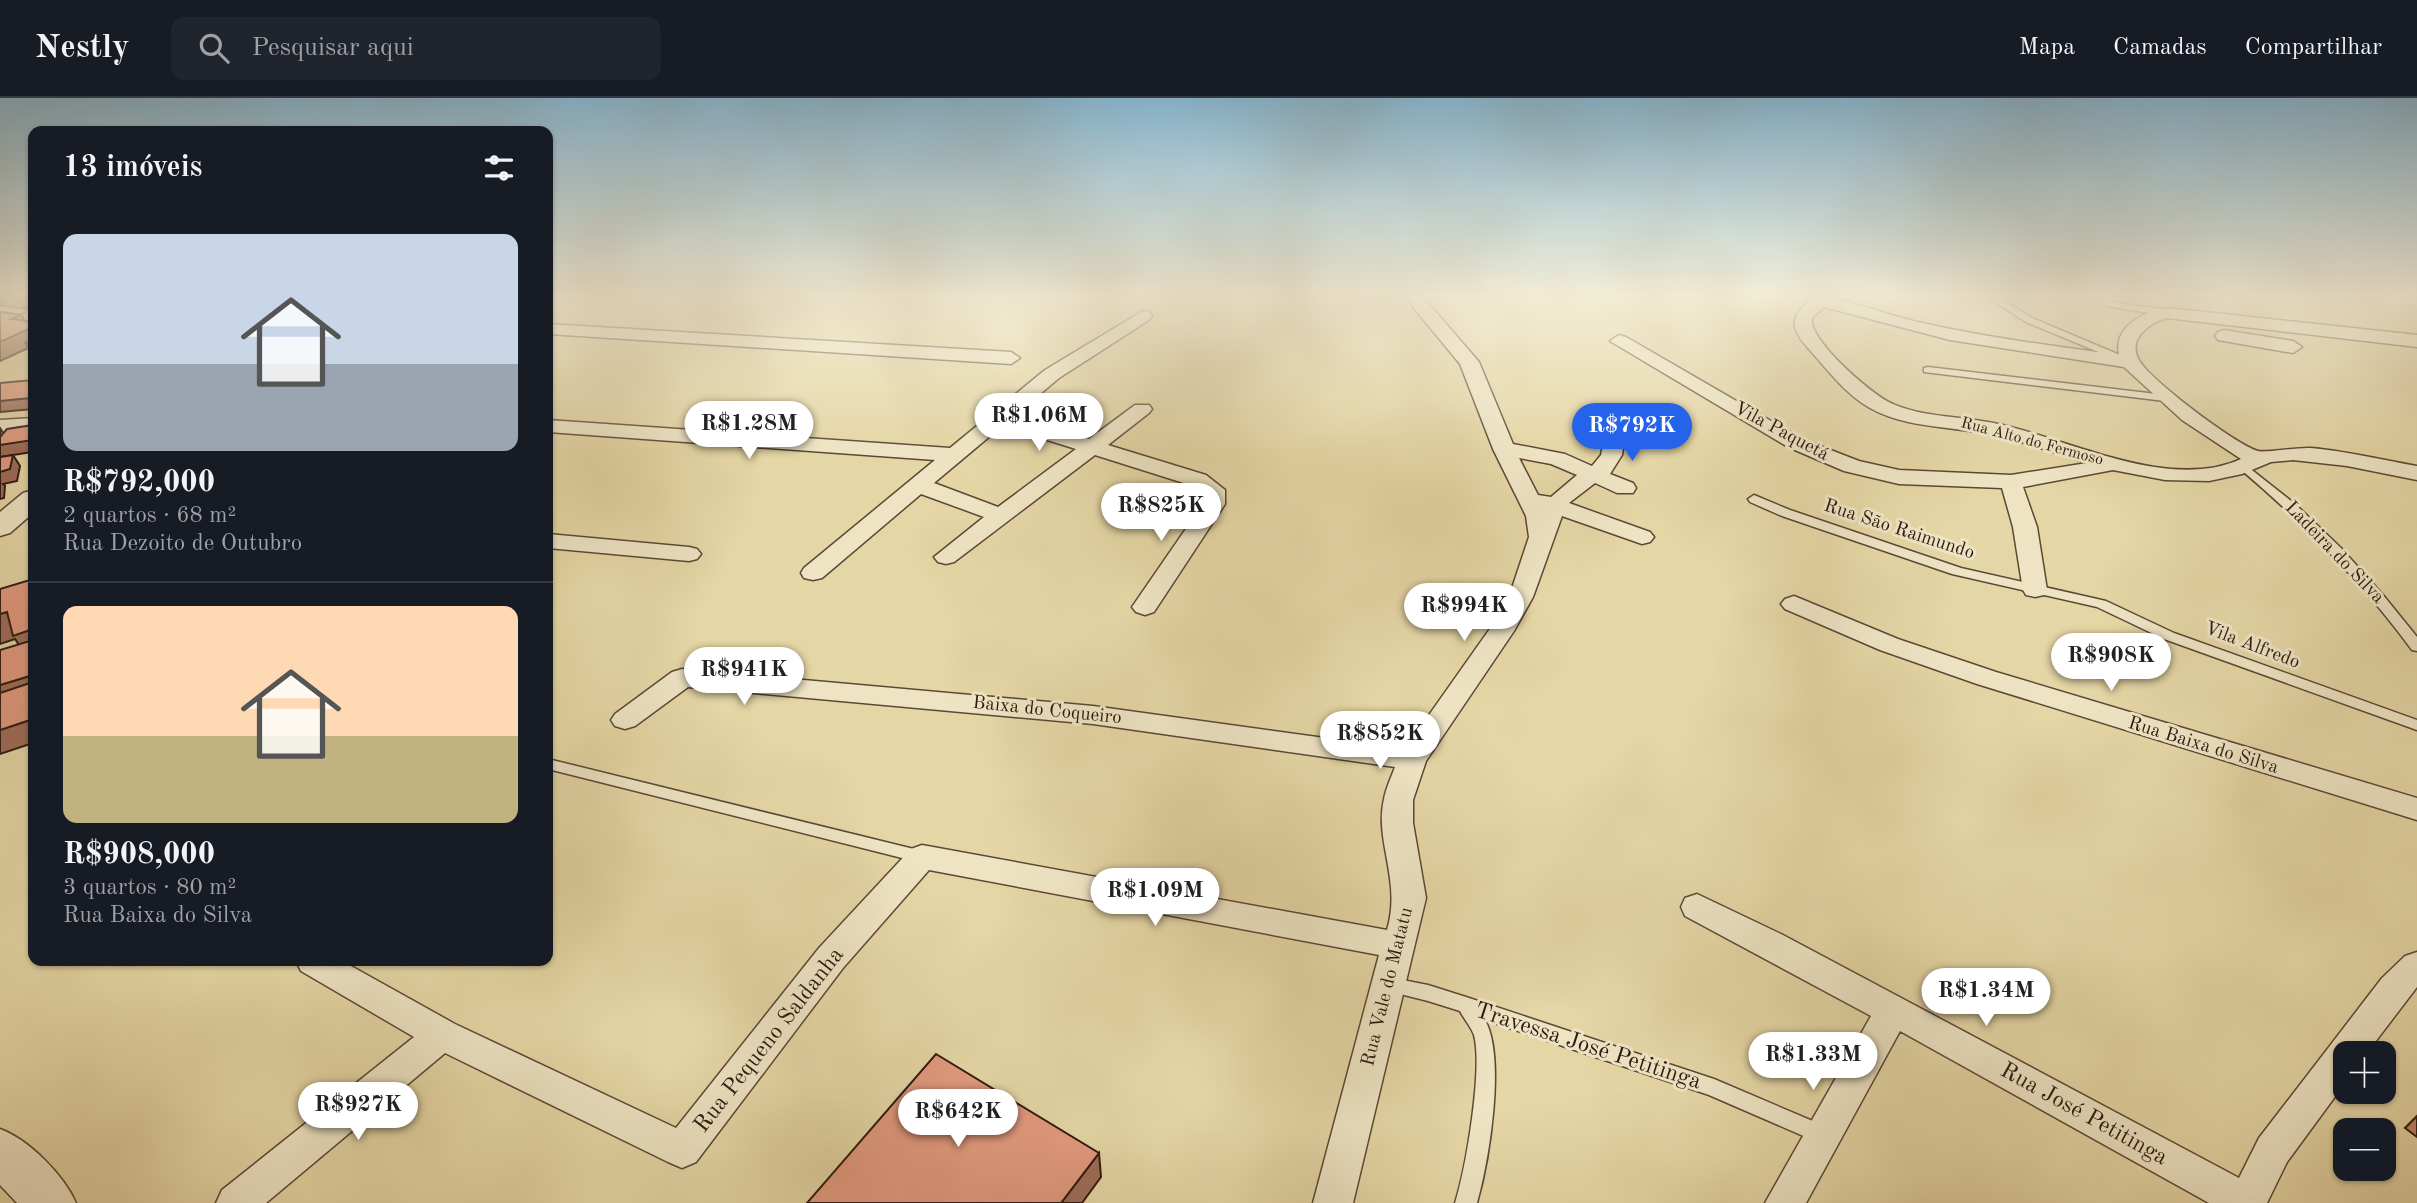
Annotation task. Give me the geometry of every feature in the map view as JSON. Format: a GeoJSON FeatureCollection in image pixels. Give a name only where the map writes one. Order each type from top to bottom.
{"type":"FeatureCollection","features":[{"type":"Feature","properties":{"kind":"street"},"geometry":{"type":"LineString","coordinates":[[859,348],[1011,358]]}},
{"type":"Feature","properties":{"kind":"street"},"geometry":{"type":"LineString","coordinates":[[813,573],[1052,374],[1093,348]]}},
{"type":"Feature","properties":{"kind":"street"},"geometry":{"type":"LineString","coordinates":[[1457,348],[1478,379],[1504,449],[1537,516],[1541,537]]}},
{"type":"Feature","properties":{"kind":"street","name":"Vila Paquetá"},"geometry":{"type":"LineString","coordinates":[[1630,348],[1821,456],[1899,477],[2011,482],[2073,470],[2124,466]]}},
{"type":"Feature","properties":{"kind":"street","name":"Rua Alto do Fermoso"},"geometry":{"type":"LineString","coordinates":[[1819,348],[1875,403],[1897,412],[2000,430],[2124,466]]}},
{"type":"Feature","properties":{"kind":"street"},"geometry":{"type":"LineString","coordinates":[[2024,348],[2130,362],[2128,348]]}},
{"type":"Feature","properties":{"kind":"street","name":"Ladeira do Silva"},"geometry":{"type":"LineString","coordinates":[[2130,362],[2165,398],[2250,462]]}},
{"type":"Feature","properties":{"kind":"street"},"geometry":{"type":"LineString","coordinates":[[946,557],[1142,409]]}},
{"type":"Feature","properties":{"kind":"street"},"geometry":{"type":"LineString","coordinates":[[999,418],[1209,485],[1214,490],[1214,504],[1145,607]]}},
{"type":"Feature","properties":{"kind":"street"},"geometry":{"type":"LineString","coordinates":[[1541,537],[1563,495],[1607,466],[1612,457],[1617,423]]}},
{"type":"Feature","properties":{"kind":"street"},"geometry":{"type":"LineString","coordinates":[[0,428],[28,426]]}},
{"type":"Feature","properties":{"kind":"street"},"geometry":{"type":"LineString","coordinates":[[553,426],[954,455]]}},
{"type":"Feature","properties":{"kind":"street"},"geometry":{"type":"LineString","coordinates":[[1504,449],[1541,454],[1625,488]]}},
{"type":"Feature","properties":{"kind":"street"},"geometry":{"type":"LineString","coordinates":[[2124,466],[2188,475],[2218,474],[2250,462],[2284,454],[2316,456],[2417,473]]}},
{"type":"Feature","properties":{"kind":"street"},"geometry":{"type":"LineString","coordinates":[[2011,482],[2025,527],[2035,590]]}},
{"type":"Feature","properties":{"kind":"street"},"geometry":{"type":"LineString","coordinates":[[918,485],[1001,516]]}},
{"type":"Feature","properties":{"kind":"street"},"geometry":{"type":"LineString","coordinates":[[1529,498],[1642,537]]}},
{"type":"Feature","properties":{"kind":"street"},"geometry":{"type":"LineString","coordinates":[[0,527],[19,506]]}},
{"type":"Feature","properties":{"kind":"street","name":"Rua Vale do Matatu"},"geometry":{"type":"LineString","coordinates":[[1334,1203],[1342,1160],[1376,1041],[1387,984],[1406,922],[1410,898],[1398,823],[1398,800],[1412,760],[1501,631],[1521,597],[1541,537]]}},
{"type":"Feature","properties":{"kind":"street"},"geometry":{"type":"LineString","coordinates":[[553,541],[689,554]]}},
{"type":"Feature","properties":{"kind":"street","name":"Rua Baixa do Silva"},"geometry":{"type":"LineString","coordinates":[[1794,604],[1900,649],[1989,679],[2180,740],[2417,809]]}},
{"type":"Feature","properties":{"kind":"street","name":"Baixa do Coqueiro"},"geometry":{"type":"LineString","coordinates":[[625,720],[682,678],[1093,715],[1412,760]]}},
{"type":"Feature","properties":{"kind":"street"},"geometry":{"type":"LineString","coordinates":[[922,857],[1398,945]]}},
{"type":"Feature","properties":{"kind":"street","name":"Rua Pequeno Saldanha"},"geometry":{"type":"LineString","coordinates":[[322,966],[442,1035],[682,1150],[831,958],[922,857]]}},
{"type":"Feature","properties":{"kind":"street","name":"Rua José Petitinga"},"geometry":{"type":"LineString","coordinates":[[1697,907],[1772,944],[2247,1203]]}},
{"type":"Feature","properties":{"kind":"street"},"geometry":{"type":"LineString","coordinates":[[2355,1041],[2395,988],[2417,965]]}},
{"type":"Feature","properties":{"kind":"street"},"geometry":{"type":"LineString","coordinates":[[1785,1203],[1894,1010]]}},
{"type":"Feature","properties":{"kind":"street"},"geometry":{"type":"LineString","coordinates":[[236,1203],[442,1035]]}},
{"type":"Feature","properties":{"kind":"street"},"geometry":{"type":"LineString","coordinates":[[2247,1203],[2273,1150],[2333,1070]]}},
{"type":"Feature","properties":{"kind":"lane"},"geometry":{"type":"LineString","coordinates":[[2095,348],[2130,362]]}},
{"type":"Feature","properties":{"kind":"lane"},"geometry":{"type":"LineString","coordinates":[[1928,370],[2165,398]]}},
{"type":"Feature","properties":{"kind":"lane","name":"Ladeira do Silva"},"geometry":{"type":"LineString","coordinates":[[2250,462],[2382,603],[2417,647]]}},
{"type":"Feature","properties":{"kind":"lane","name":"Rua São Raimundo"},"geometry":{"type":"LineString","coordinates":[[1754,499],[1786,513],[1957,571],[2035,590]]}},
{"type":"Feature","properties":{"kind":"lane","name":"Vila Alfredo"},"geometry":{"type":"LineString","coordinates":[[2035,590],[2101,604],[2169,636],[2417,725]]}},
{"type":"Feature","properties":{"kind":"lane"},"geometry":{"type":"LineString","coordinates":[[553,765],[922,857]]}},
{"type":"Feature","properties":{"kind":"lane","name":"Travessa José Petitinga"},"geometry":{"type":"LineString","coordinates":[[1387,984],[1466,1005],[1714,1088],[1822,1135]]}},
{"type":"Feature","properties":{"kind":"lane"},"geometry":{"type":"LineString","coordinates":[[1466,1005],[1483,1035],[1486,1073],[1474,1166],[1466,1203]]}},
{"type":"Feature","properties":{"kind":"building"},"geometry":{"type":"Polygon","coordinates":[[[28,380],[28,398],[0,401],[0,383],[28,380]]]}},
{"type":"Feature","properties":{"kind":"building"},"geometry":{"type":"Polygon","coordinates":[[[28,426],[28,441],[0,445],[0,437],[7,429],[28,426]]]}},
{"type":"Feature","properties":{"kind":"building"},"geometry":{"type":"Polygon","coordinates":[[[13,455],[10,469],[0,472],[0,457],[13,455]]]}},
{"type":"Feature","properties":{"kind":"building"},"geometry":{"type":"Polygon","coordinates":[[[28,581],[28,631],[13,636],[7,612],[0,614],[0,589],[28,581]]]}},
{"type":"Feature","properties":{"kind":"building"},"geometry":{"type":"Polygon","coordinates":[[[28,642],[28,677],[0,685],[0,650],[28,642]]]}},
{"type":"Feature","properties":{"kind":"building"},"geometry":{"type":"Polygon","coordinates":[[[28,684],[28,721],[0,730],[0,693],[28,684]]]}},
{"type":"Feature","properties":{"kind":"building"},"geometry":{"type":"Polygon","coordinates":[[[936,1054],[1099,1153],[1061,1203],[807,1203],[936,1054]]]}}]}
